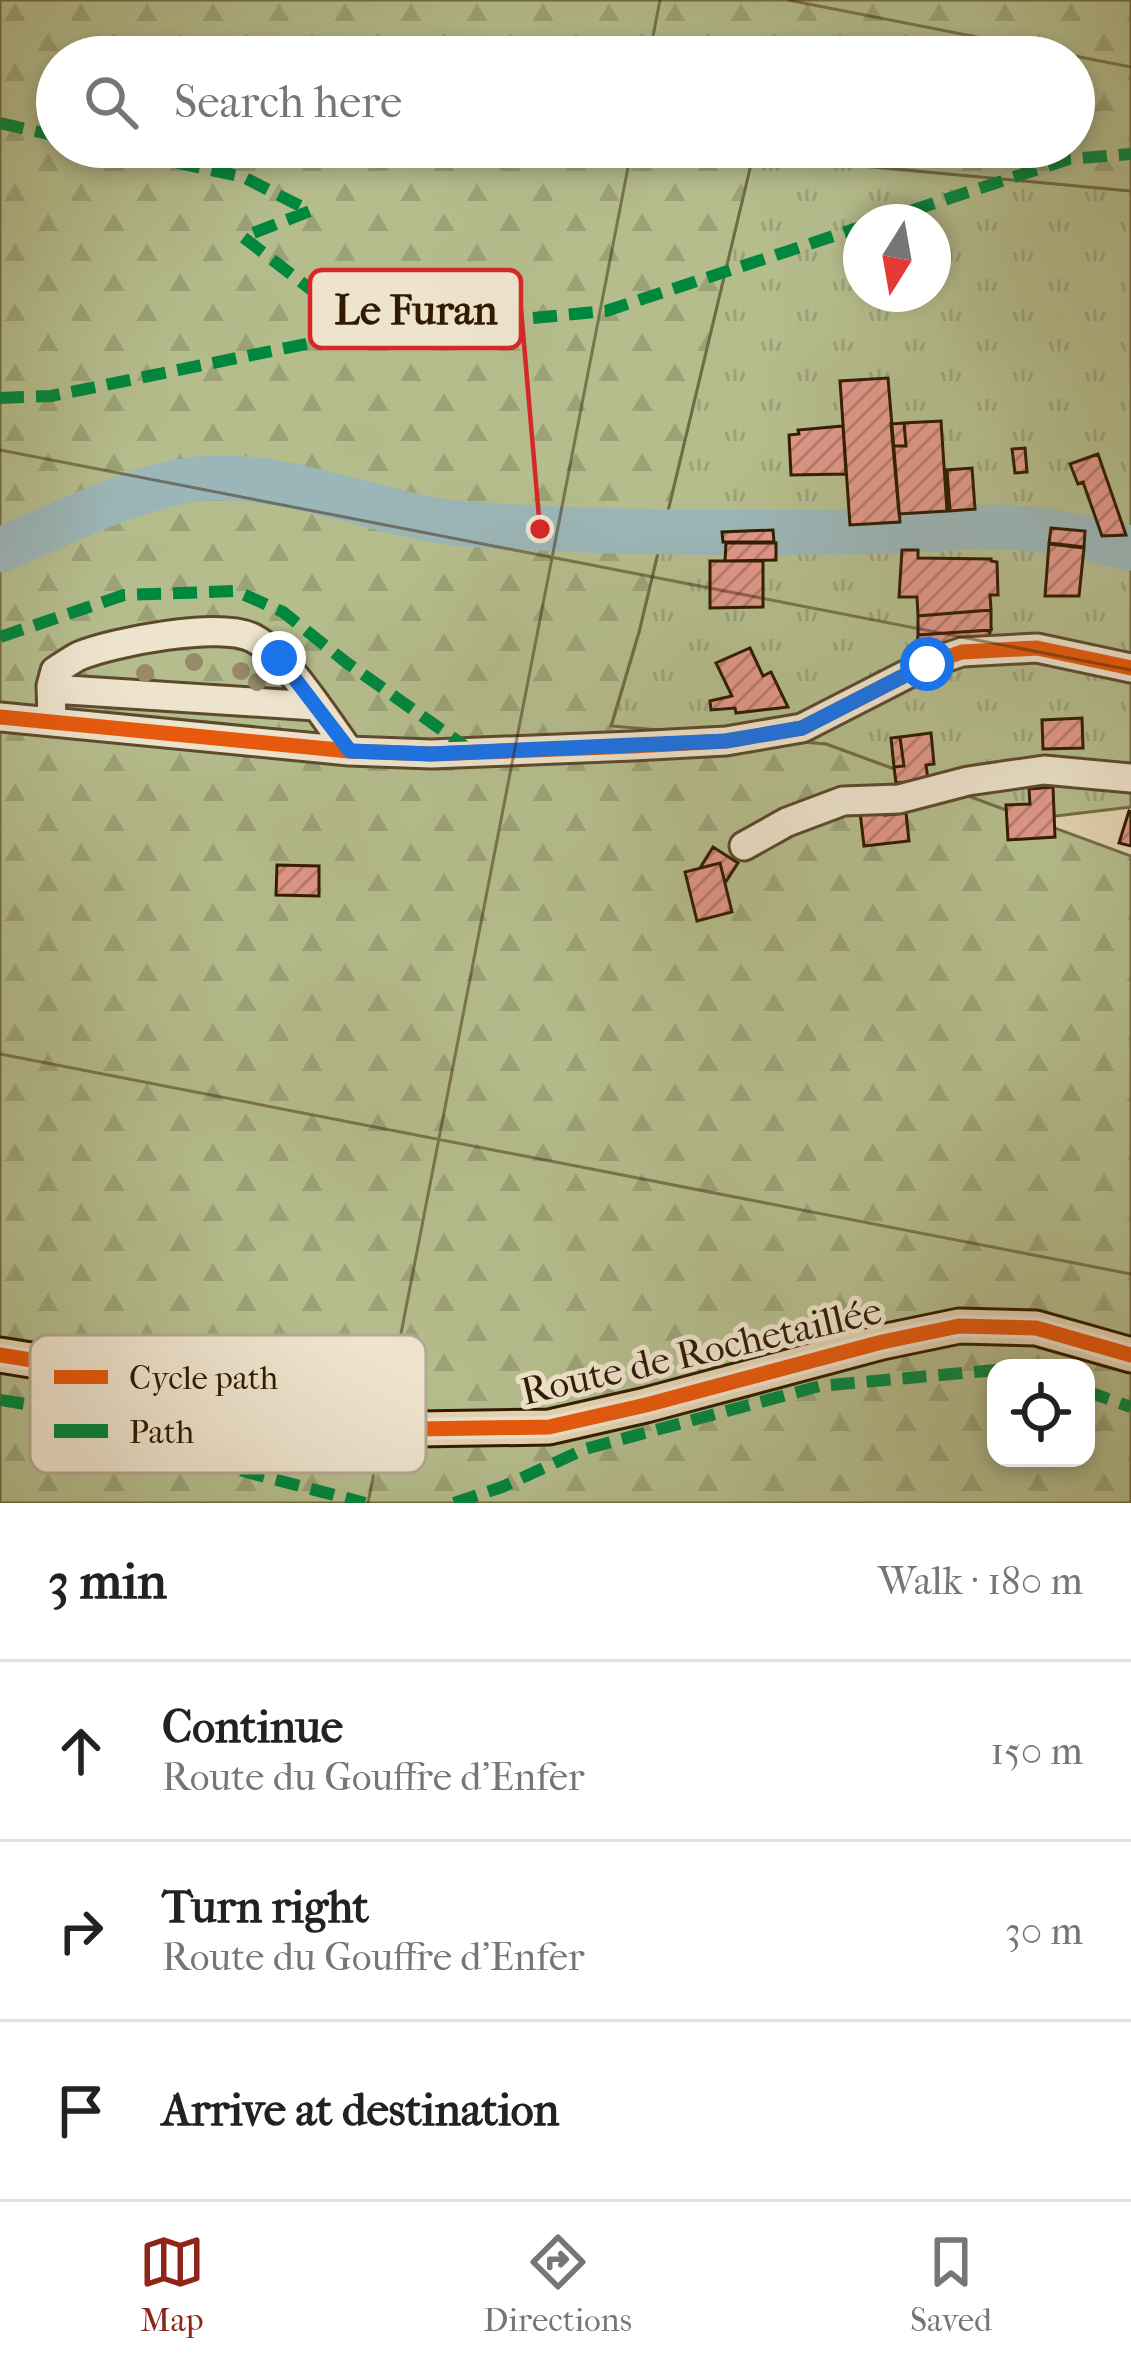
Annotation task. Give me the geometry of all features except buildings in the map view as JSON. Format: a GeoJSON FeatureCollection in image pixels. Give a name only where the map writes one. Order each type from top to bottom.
{"type":"FeatureCollection","features":[{"type":"Feature","properties":{"kind":"main road","name":"Route de Rochetaillée"},"geometry":{"type":"LineString","coordinates":[[426,1429],[549,1427],[959,1326],[1036,1328],[1131,1355]]}},
{"type":"Feature","properties":{"kind":"main road","name":"Route de Rochetaillée"},"geometry":{"type":"LineString","coordinates":[[0,1355],[30,1360]]}},
{"type":"Feature","properties":{"kind":"street"},"geometry":{"type":"LineString","coordinates":[[52,721],[56,671],[76,657],[114,645],[221,631],[251,637],[279,658],[350,751]]}},
{"type":"Feature","properties":{"kind":"street"},"geometry":{"type":"LineString","coordinates":[[0,718],[350,751],[431,754],[726,741],[802,728],[927,664],[962,652],[1037,648],[1131,668]]}},
{"type":"Feature","properties":{"kind":"street"},"geometry":{"type":"LineString","coordinates":[[52,689],[315,706]]}},
{"type":"Feature","properties":{"kind":"street"},"geometry":{"type":"LineString","coordinates":[[744,846],[787,822],[843,801],[899,799],[1044,770],[1131,778]]}},
{"type":"Feature","properties":{"kind":"green space"},"geometry":{"type":"Polygon","coordinates":[[[0,0],[1131,0],[1131,191],[883,168],[1095,168],[1095,36],[36,36],[36,168],[750,168],[639,632],[611,726],[826,744],[1131,856],[1131,1503],[0,1503],[0,0]]]}},
{"type":"Feature","properties":{"kind":"green space"},"geometry":{"type":"Polygon","coordinates":[[[750,168],[890,168],[1131,191],[1131,807],[1031,819],[826,744],[611,727],[639,632],[750,168]]]}},
{"type":"Feature","properties":{"kind":"waterway"},"geometry":{"type":"LineString","coordinates":[[0,550],[146,490],[197,479],[230,478],[297,487],[466,524],[706,532],[1005,527],[1131,548]]}},
{"type":"Feature","properties":{"kind":"marked path"},"geometry":{"type":"LineString","coordinates":[[0,123],[36,131]]}},
{"type":"Feature","properties":{"kind":"marked path"},"geometry":{"type":"LineString","coordinates":[[1095,157],[1131,154]]}},
{"type":"Feature","properties":{"kind":"marked path"},"geometry":{"type":"LineString","coordinates":[[202,168],[243,177],[310,211],[243,237],[373,333]]}},
{"type":"Feature","properties":{"kind":"marked path"},"geometry":{"type":"LineString","coordinates":[[932,204],[1042,168]]}},
{"type":"Feature","properties":{"kind":"marked path"},"geometry":{"type":"LineString","coordinates":[[0,398],[51,396],[345,336],[606,311],[843,233]]}},
{"type":"Feature","properties":{"kind":"marked path"},"geometry":{"type":"LineString","coordinates":[[0,637],[124,595],[236,591],[283,612],[473,752]]}},
{"type":"Feature","properties":{"kind":"marked path"},"geometry":{"type":"LineString","coordinates":[[454,1503],[585,1449],[820,1386],[987,1371]]}},
{"type":"Feature","properties":{"kind":"marked path"},"geometry":{"type":"LineString","coordinates":[[1095,1394],[1131,1407]]}},
{"type":"Feature","properties":{"kind":"marked path"},"geometry":{"type":"LineString","coordinates":[[0,1400],[30,1405]]}},
{"type":"Feature","properties":{"kind":"marked path"},"geometry":{"type":"LineString","coordinates":[[250,1473],[365,1503]]}},
{"type":"Feature","properties":{"kind":"cycle path"},"geometry":{"type":"LineString","coordinates":[[0,717],[349,751],[431,754],[633,746],[726,741],[802,728],[927,664],[962,652],[1037,648],[1131,668]]}},
{"type":"Feature","properties":{"kind":"cycle path"},"geometry":{"type":"LineString","coordinates":[[426,1429],[549,1427],[959,1326],[1036,1328],[1131,1355]]}},
{"type":"Feature","properties":{"kind":"cycle path"},"geometry":{"type":"LineString","coordinates":[[0,1355],[30,1360]]}},
{"type":"Feature","properties":{"kind":"place","name":"Le Furan"},"geometry":{"type":"Point","coordinates":[540,529]}},
{"type":"Feature","properties":{"kind":"route"},"geometry":{"type":"LineString","coordinates":[[279,658],[350,751],[431,754],[726,741],[802,728],[927,664]]}}]}
